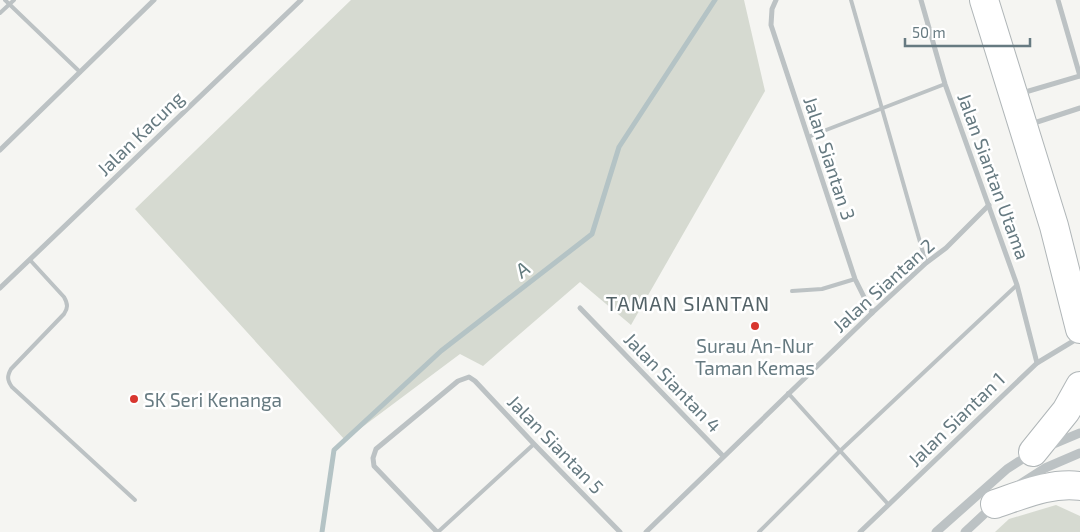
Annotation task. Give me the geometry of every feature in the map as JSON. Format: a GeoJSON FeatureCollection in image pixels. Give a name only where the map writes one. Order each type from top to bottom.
{"type":"FeatureCollection","features":[{"type":"Feature","properties":{"kind":"main road"},"geometry":{"type":"LineString","coordinates":[[984,0],[1054,226],[1080,329]]}},
{"type":"Feature","properties":{"kind":"main road"},"geometry":{"type":"LineString","coordinates":[[1054,226],[1080,281]]}},
{"type":"Feature","properties":{"kind":"main road"},"geometry":{"type":"LineString","coordinates":[[1033,452],[1066,411],[1080,386]]}},
{"type":"Feature","properties":{"kind":"main road"},"geometry":{"type":"LineString","coordinates":[[995,504],[1051,486],[1065,484],[1080,486]]}},
{"type":"Feature","properties":{"kind":"street"},"geometry":{"type":"LineString","coordinates":[[0,150],[154,0]]}},
{"type":"Feature","properties":{"kind":"street","name":"Jalan Kacung"},"geometry":{"type":"LineString","coordinates":[[0,288],[301,0]]}},
{"type":"Feature","properties":{"kind":"street","name":"Jalan Siantan 3"},"geometry":{"type":"LineString","coordinates":[[776,0],[772,9],[771,25],[855,279],[872,313]]}},
{"type":"Feature","properties":{"kind":"street","name":"Jalan Siantan Utama"},"geometry":{"type":"LineString","coordinates":[[921,0],[945,84],[1017,285],[1036,362]]}},
{"type":"Feature","properties":{"kind":"street"},"geometry":{"type":"LineString","coordinates":[[1014,95],[1080,76],[1058,0]]}},
{"type":"Feature","properties":{"kind":"street"},"geometry":{"type":"LineString","coordinates":[[1024,127],[1080,108]]}},
{"type":"Feature","properties":{"kind":"street","name":"Jalan Siantan 2"},"geometry":{"type":"LineString","coordinates":[[646,532],[788,393],[926,263],[946,248],[989,205]]}},
{"type":"Feature","properties":{"kind":"street","name":"Jalan Siantan 4"},"geometry":{"type":"LineString","coordinates":[[580,308],[723,456]]}},
{"type":"Feature","properties":{"kind":"street","name":"Jalan Siantan 1"},"geometry":{"type":"LineString","coordinates":[[860,532],[1036,362],[1080,337]]}},
{"type":"Feature","properties":{"kind":"street","name":"Jalan Siantan 5"},"geometry":{"type":"LineString","coordinates":[[438,532],[374,466],[373,458],[376,449],[458,382],[468,377],[475,381],[620,532]]}},
{"type":"Feature","properties":{"kind":"street"},"geometry":{"type":"LineString","coordinates":[[936,532],[1007,469],[1033,452],[1080,433]]}},
{"type":"Feature","properties":{"kind":"street"},"geometry":{"type":"LineString","coordinates":[[965,532],[995,504],[1024,481],[1045,468],[1080,453]]}},
{"type":"Feature","properties":{"kind":"lane"},"geometry":{"type":"LineString","coordinates":[[5,0],[80,72]]}},
{"type":"Feature","properties":{"kind":"lane"},"geometry":{"type":"LineString","coordinates":[[0,13],[14,0]]}},
{"type":"Feature","properties":{"kind":"lane"},"geometry":{"type":"LineString","coordinates":[[851,0],[926,263]]}},
{"type":"Feature","properties":{"kind":"lane"},"geometry":{"type":"LineString","coordinates":[[808,138],[945,84]]}},
{"type":"Feature","properties":{"kind":"lane"},"geometry":{"type":"LineString","coordinates":[[30,260],[64,297],[67,309],[11,369],[8,381],[12,387],[135,500]]}},
{"type":"Feature","properties":{"kind":"lane"},"geometry":{"type":"LineString","coordinates":[[792,291],[822,289],[855,279]]}},
{"type":"Feature","properties":{"kind":"lane"},"geometry":{"type":"LineString","coordinates":[[759,532],[840,451],[1017,285]]}},
{"type":"Feature","properties":{"kind":"lane"},"geometry":{"type":"LineString","coordinates":[[788,393],[888,504]]}},
{"type":"Feature","properties":{"kind":"lane"},"geometry":{"type":"LineString","coordinates":[[438,532],[534,444]]}},
{"type":"Feature","properties":{"kind":"shaded area"},"geometry":{"type":"Polygon","coordinates":[[[351,0],[744,0],[765,91],[631,325],[580,282],[483,366],[460,354],[345,440],[135,209],[351,0]]]}},
{"type":"Feature","properties":{"kind":"shaded area"},"geometry":{"type":"Polygon","coordinates":[[[1056,505],[1080,516],[1080,532],[995,532],[1009,519],[1056,505]]]}},
{"type":"Feature","properties":{"kind":"waterway","name":"A"},"geometry":{"type":"LineString","coordinates":[[322,532],[334,450],[441,351],[592,234],[619,147],[715,0]]}},
{"type":"Feature","properties":{"kind":"place","name":"Surau An-Nur Taman Kemas"},"geometry":{"type":"Point","coordinates":[755,326]}},
{"type":"Feature","properties":{"kind":"place","name":"SK Seri Kenanga"},"geometry":{"type":"Point","coordinates":[134,399]}},
{"type":"Feature","properties":{"kind":"district","name":"TAMAN SIANTAN"},"geometry":{"type":"Point","coordinates":[688,303]}}]}
